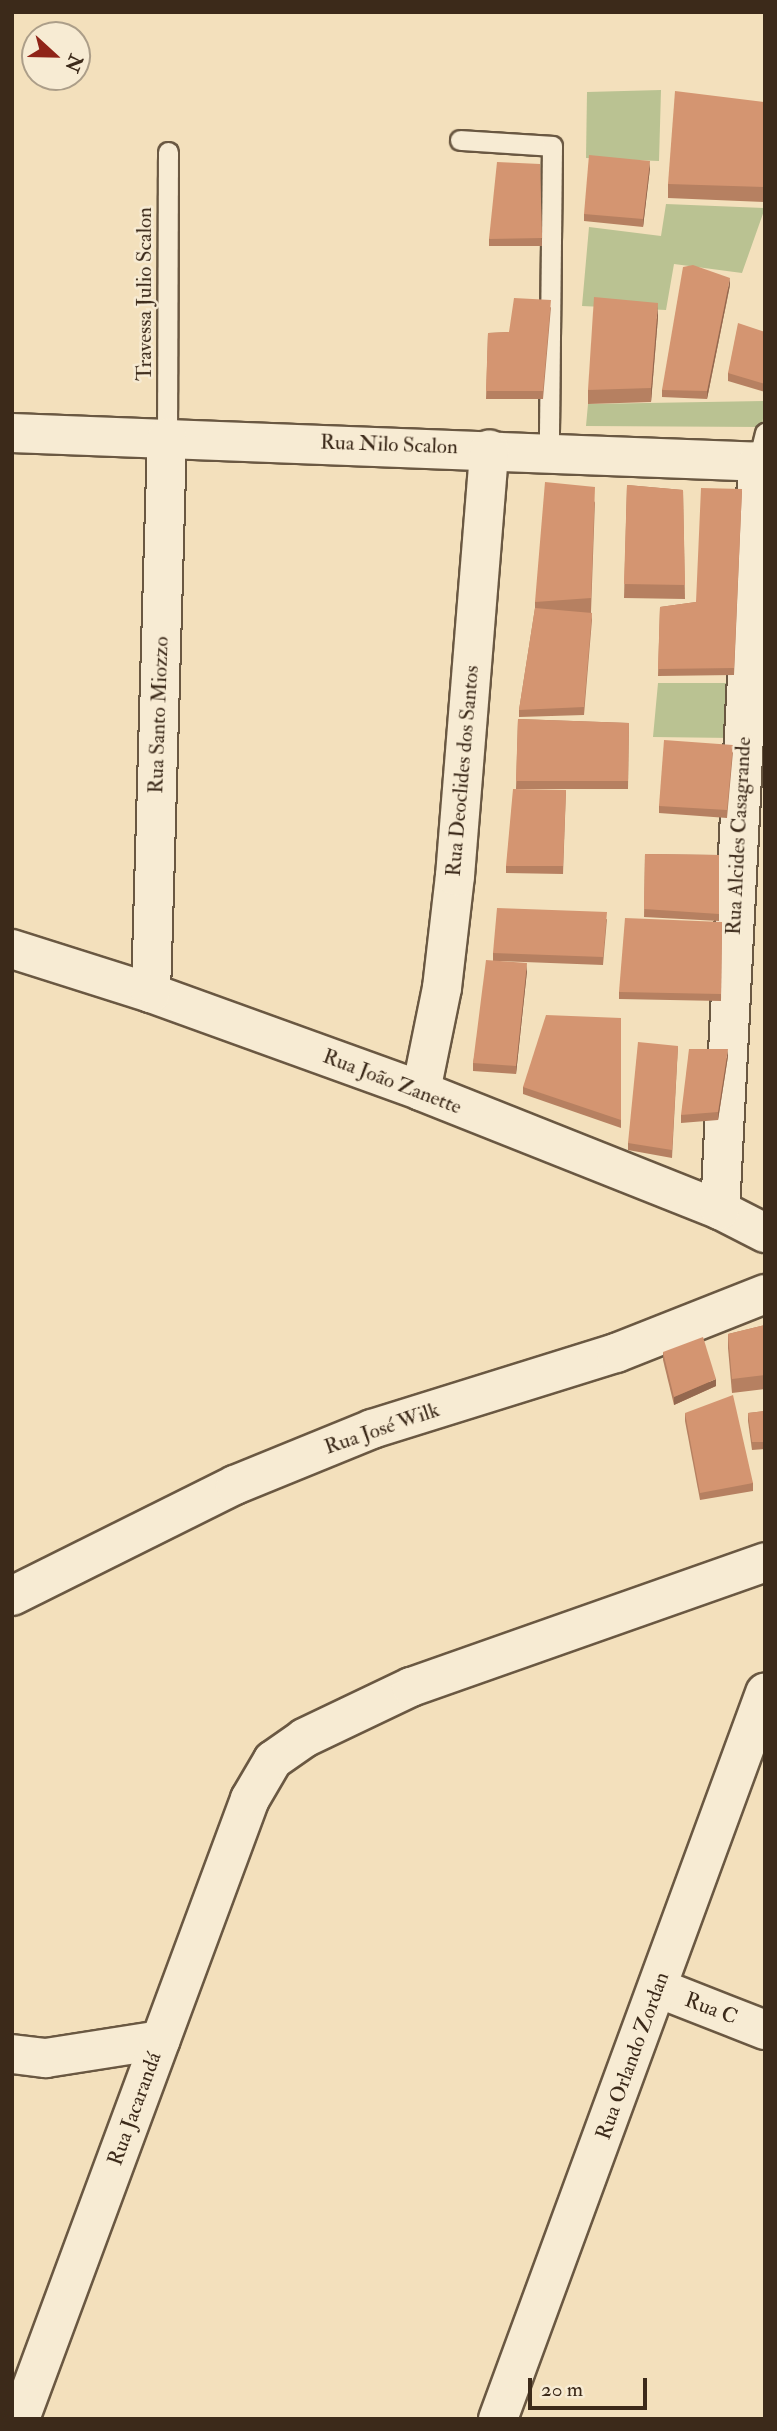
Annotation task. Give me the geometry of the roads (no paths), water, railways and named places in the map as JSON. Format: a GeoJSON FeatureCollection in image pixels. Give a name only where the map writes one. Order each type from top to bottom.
{"type":"FeatureCollection","features":[{"type":"Feature","properties":{"kind":"street","name":"Rua Nilo Scalon"},"geometry":{"type":"LineString","coordinates":[[12,433],[549,452],[762,452]]}},
{"type":"Feature","properties":{"kind":"street","name":"Rua Santo Miozzo"},"geometry":{"type":"LineString","coordinates":[[151,993],[167,437]]}},
{"type":"Feature","properties":{"kind":"street","name":"Rua Deoclides dos Santos"},"geometry":{"type":"LineString","coordinates":[[421,1091],[442,988],[455,876],[489,449]]}},
{"type":"Feature","properties":{"kind":"street","name":"Rua Alcides Casagrande"},"geometry":{"type":"LineString","coordinates":[[720,1210],[762,452]]}},
{"type":"Feature","properties":{"kind":"street","name":"Rua João Zanette"},"geometry":{"type":"LineString","coordinates":[[12,949],[151,993],[421,1091],[720,1210],[765,1233]]}},
{"type":"Feature","properties":{"kind":"street","name":"Rua José Wilk"},"geometry":{"type":"LineString","coordinates":[[12,1596],[235,1485],[359,1434],[616,1353],[765,1294]]}},
{"type":"Feature","properties":{"kind":"street","name":"Rua Jacarandá"},"geometry":{"type":"LineString","coordinates":[[20,2419],[250,1799],[273,1760],[304,1738],[411,1687],[765,1562]]}},
{"type":"Feature","properties":{"kind":"street","name":"Rua Orlando Zordan"},"geometry":{"type":"LineString","coordinates":[[498,2419],[765,1693]]}},
{"type":"Feature","properties":{"kind":"street","name":"Rua C"},"geometry":{"type":"LineString","coordinates":[[658,1988],[765,2030]]}},
{"type":"Feature","properties":{"kind":"street"},"geometry":{"type":"LineString","coordinates":[[12,2054],[46,2058],[161,2040]]}},
{"type":"Feature","properties":{"kind":"lane"},"geometry":{"type":"LineString","coordinates":[[460,140],[552,146],[549,452]]}},
{"type":"Feature","properties":{"kind":"lane","name":"Travessa Julio Scalon"},"geometry":{"type":"LineString","coordinates":[[167,437],[168,152]]}}]}
